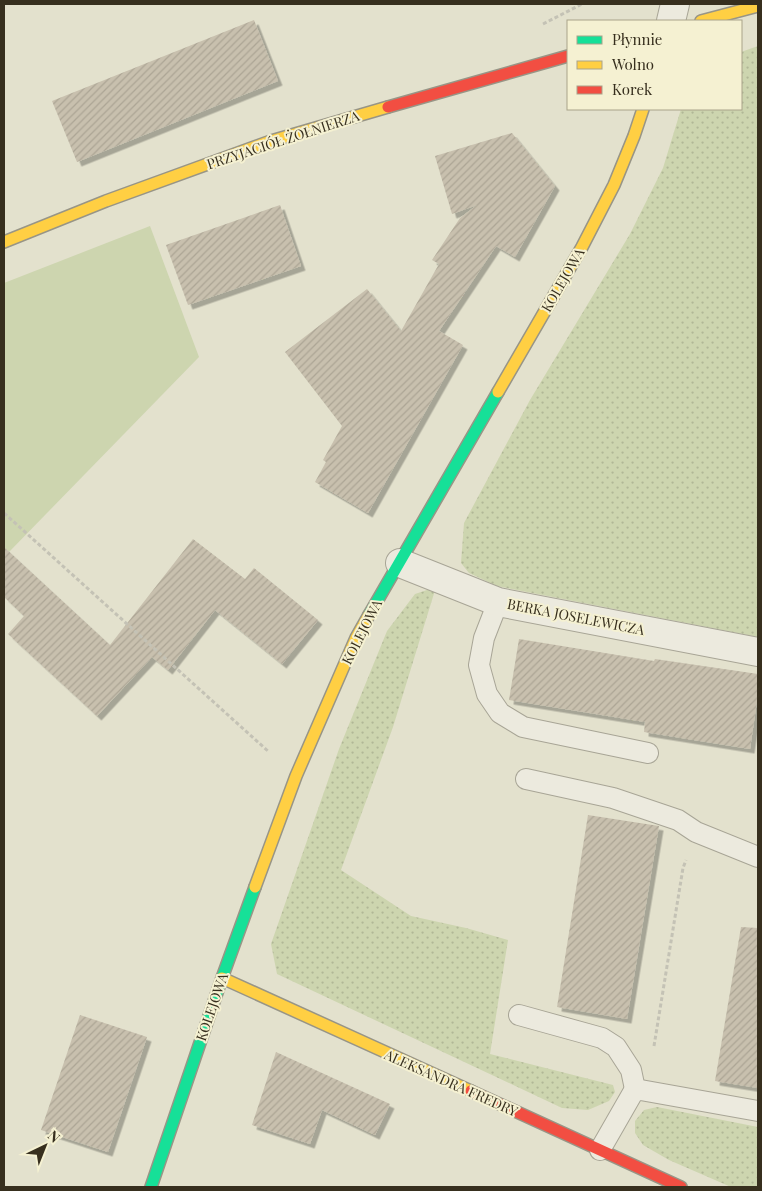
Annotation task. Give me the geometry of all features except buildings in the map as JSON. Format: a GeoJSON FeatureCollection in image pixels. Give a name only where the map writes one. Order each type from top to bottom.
{"type":"FeatureCollection","features":[{"type":"Feature","properties":{"kind":"street"},"geometry":{"type":"LineString","coordinates":[[670,20],[675,4]]}},
{"type":"Feature","properties":{"kind":"street"},"geometry":{"type":"LineString","coordinates":[[705,20],[758,6]]}},
{"type":"Feature","properties":{"kind":"street","name":"PRZYJACIÓŁ ŻOŁNIERZA"},"geometry":{"type":"LineString","coordinates":[[4,242],[106,201],[271,141],[503,73],[567,56]]}},
{"type":"Feature","properties":{"kind":"street","name":"KOLEJOWA"},"geometry":{"type":"LineString","coordinates":[[151,1187],[222,978],[296,776],[356,638],[582,247],[614,185],[643,110]]}},
{"type":"Feature","properties":{"kind":"street","name":"BERKA JOSELEWICZA"},"geometry":{"type":"LineString","coordinates":[[400,563],[498,602],[758,652]]}},
{"type":"Feature","properties":{"kind":"street","name":"ALEKSANDRA FREDRY"},"geometry":{"type":"LineString","coordinates":[[222,978],[681,1187]]}},
{"type":"Feature","properties":{"kind":"lane"},"geometry":{"type":"LineString","coordinates":[[498,602],[484,638],[479,665],[488,694],[500,713],[524,727],[648,753]]}},
{"type":"Feature","properties":{"kind":"lane"},"geometry":{"type":"LineString","coordinates":[[526,779],[613,798],[678,820],[696,832],[758,857]]}},
{"type":"Feature","properties":{"kind":"lane"},"geometry":{"type":"LineString","coordinates":[[519,1016],[602,1038],[616,1047],[641,1090]]}},
{"type":"Feature","properties":{"kind":"lane"},"geometry":{"type":"LineString","coordinates":[[641,1090],[758,1111]]}},
{"type":"Feature","properties":{"kind":"lane"},"geometry":{"type":"LineString","coordinates":[[600,1150],[641,1090]]}},
{"type":"Feature","properties":{"kind":"path"},"geometry":{"type":"LineString","coordinates":[[4,513],[296,776]]}},
{"type":"Feature","properties":{"kind":"path"},"geometry":{"type":"LineString","coordinates":[[641,1090],[683,868],[696,832]]}},
{"type":"Feature","properties":{"kind":"green space"},"geometry":{"type":"Polygon","coordinates":[[[758,46],[758,637],[497,586],[469,573],[461,563],[464,523],[530,400],[630,234],[663,168],[681,110],[742,110],[742,52],[758,46]]]}},
{"type":"Feature","properties":{"kind":"green space"},"geometry":{"type":"Polygon","coordinates":[[[150,226],[199,357],[9,552],[4,547],[4,283],[150,226]]]}},
{"type":"Feature","properties":{"kind":"green space"},"geometry":{"type":"Polygon","coordinates":[[[436,587],[393,727],[341,870],[411,916],[466,928],[508,940],[490,1054],[613,1085],[615,1092],[609,1101],[588,1110],[562,1108],[277,974],[271,944],[339,749],[387,631],[415,594],[436,587]]]}},
{"type":"Feature","properties":{"kind":"green space"},"geometry":{"type":"Polygon","coordinates":[[[657,1107],[758,1127],[758,1187],[731,1187],[669,1160],[643,1145],[635,1133],[635,1121],[644,1110],[657,1107]]]}},
{"type":"Feature","properties":{"kind":"traffic: fast"},"geometry":{"type":"LineString","coordinates":[[369,615],[498,392]]}},
{"type":"Feature","properties":{"kind":"traffic: fast"},"geometry":{"type":"LineString","coordinates":[[151,1187],[255,887]]}},
{"type":"Feature","properties":{"kind":"traffic: slow"},"geometry":{"type":"LineString","coordinates":[[705,20],[758,6]]}},
{"type":"Feature","properties":{"kind":"traffic: slow"},"geometry":{"type":"LineString","coordinates":[[4,242],[106,201],[271,141],[388,107]]}},
{"type":"Feature","properties":{"kind":"traffic: slow"},"geometry":{"type":"LineString","coordinates":[[498,392],[582,247],[614,185],[643,110]]}},
{"type":"Feature","properties":{"kind":"traffic: slow"},"geometry":{"type":"LineString","coordinates":[[255,887],[296,776],[356,638],[369,615]]}},
{"type":"Feature","properties":{"kind":"traffic: slow"},"geometry":{"type":"LineString","coordinates":[[222,978],[471,1091]]}},
{"type":"Feature","properties":{"kind":"traffic: jam"},"geometry":{"type":"LineString","coordinates":[[388,107],[567,56]]}},
{"type":"Feature","properties":{"kind":"traffic: jam"},"geometry":{"type":"LineString","coordinates":[[471,1091],[681,1187]]}}]}
